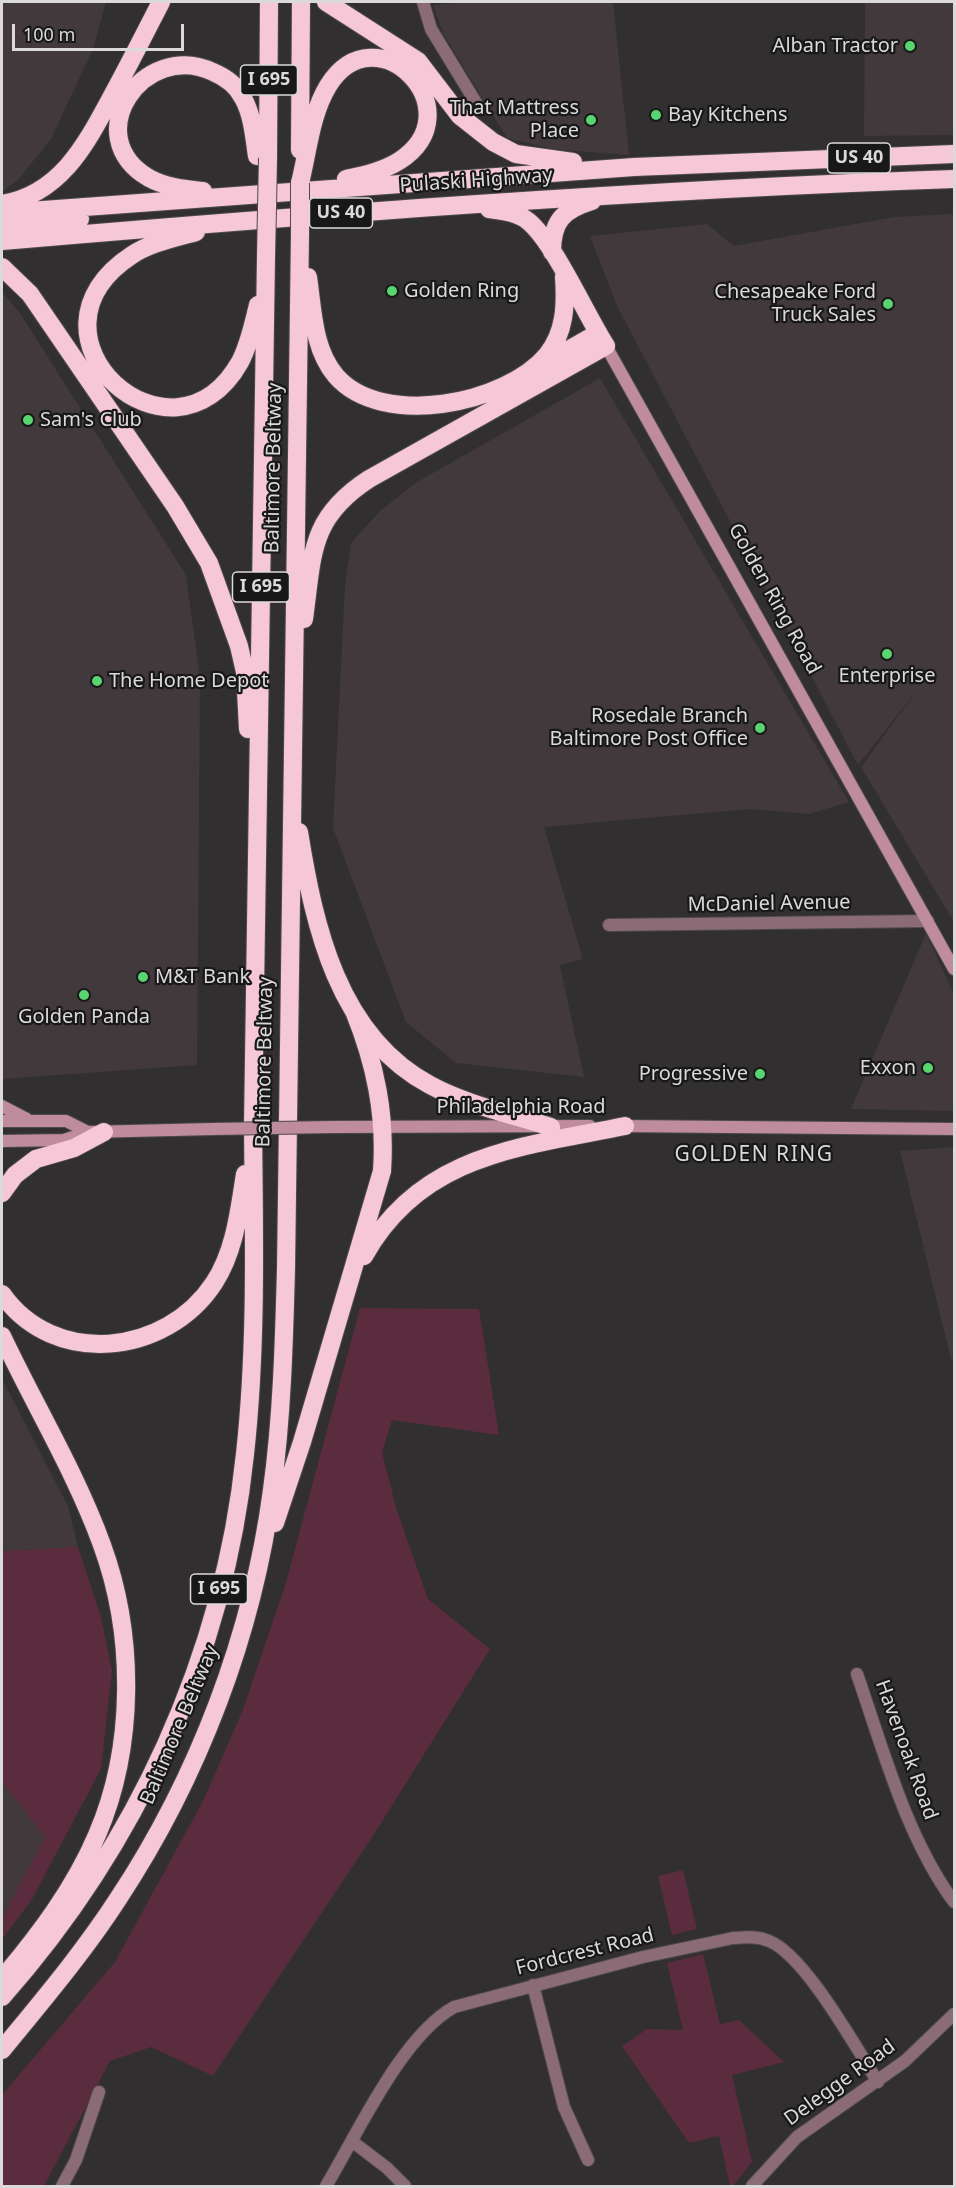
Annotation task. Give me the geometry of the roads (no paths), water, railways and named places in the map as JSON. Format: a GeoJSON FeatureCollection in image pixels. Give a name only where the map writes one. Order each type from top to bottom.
{"type":"FeatureCollection","features":[{"type":"Feature","properties":{"kind":"highway"},"geometry":{"type":"LineString","coordinates":[[2,204],[37,193],[74,161],[101,118],[160,2]]}},
{"type":"Feature","properties":{"kind":"highway","name":"Baltimore Beltway"},"geometry":{"type":"LineString","coordinates":[[2,1997],[62,1925],[120,1836],[167,1741],[208,1631],[227,1560],[239,1497],[247,1433],[254,1263],[253,1125],[266,266],[266,211],[262,157],[269,2]]}},
{"type":"Feature","properties":{"kind":"highway","name":"I 695"},"geometry":{"type":"LineString","coordinates":[[302,2],[304,155]]}},
{"type":"Feature","properties":{"kind":"highway"},"geometry":{"type":"LineString","coordinates":[[326,2],[418,62],[460,116],[492,142],[516,154],[546,160],[634,167]]}},
{"type":"Feature","properties":{"kind":"highway"},"geometry":{"type":"LineString","coordinates":[[295,188],[378,171],[408,154],[425,126],[427,108],[418,81],[391,61],[367,58],[340,71],[329,85],[318,109],[304,155]]}},
{"type":"Feature","properties":{"kind":"highway"},"geometry":{"type":"LineString","coordinates":[[236,196],[181,188],[149,178],[127,158],[121,146],[118,133],[122,105],[145,78],[163,68],[182,65],[203,67],[233,85],[243,97],[262,157]]}},
{"type":"Feature","properties":{"kind":"highway","name":"Pulaski Highway"},"geometry":{"type":"LineString","coordinates":[[2,213],[236,196],[295,188],[634,167],[954,154]]}},
{"type":"Feature","properties":{"kind":"highway","name":"Baltimore Beltway"},"geometry":{"type":"LineString","coordinates":[[2,2050],[85,1947],[119,1899],[162,1824],[214,1711],[235,1653],[261,1555],[276,1461],[284,1367],[291,778],[301,246],[295,188],[304,155]]}},
{"type":"Feature","properties":{"kind":"highway","name":"Pulaski Highway"},"geometry":{"type":"LineString","coordinates":[[2,241],[235,221],[611,194],[954,179]]}},
{"type":"Feature","properties":{"kind":"highway"},"geometry":{"type":"LineString","coordinates":[[552,252],[552,235],[556,224],[573,207],[611,194]]}},
{"type":"Feature","properties":{"kind":"highway"},"geometry":{"type":"LineString","coordinates":[[2,228],[83,219],[155,202]]}},
{"type":"Feature","properties":{"kind":"highway","name":"Golden Ring Road"},"geometry":{"type":"LineString","coordinates":[[447,205],[516,214],[528,221],[552,252],[602,340]]}},
{"type":"Feature","properties":{"kind":"highway"},"geometry":{"type":"LineString","coordinates":[[235,221],[149,247],[134,254],[108,274],[99,286],[89,308],[88,335],[98,367],[124,394],[150,405],[168,408],[201,399],[230,375],[246,350],[266,266]]}},
{"type":"Feature","properties":{"kind":"highway"},"geometry":{"type":"LineString","coordinates":[[301,246],[320,349],[336,376],[355,393],[375,402],[392,405],[429,405],[488,392],[602,340]]}},
{"type":"Feature","properties":{"kind":"highway"},"geometry":{"type":"LineString","coordinates":[[2,267],[30,294],[169,496],[195,537],[221,589],[240,646],[245,672],[257,874]]}},
{"type":"Feature","properties":{"kind":"highway"},"geometry":{"type":"LineString","coordinates":[[531,371],[548,354],[560,331],[565,300],[564,272]]}},
{"type":"Feature","properties":{"kind":"highway"},"geometry":{"type":"LineString","coordinates":[[293,701],[317,534],[340,500],[369,479],[602,340]]}},
{"type":"Feature","properties":{"kind":"highway"},"geometry":{"type":"LineString","coordinates":[[261,1555],[287,1491],[382,1171],[382,1127],[375,1070],[354,1011],[332,965],[314,912],[291,778]]}},
{"type":"Feature","properties":{"kind":"highway"},"geometry":{"type":"LineString","coordinates":[[354,1011],[387,1053],[429,1084],[463,1100],[551,1126]]}},
{"type":"Feature","properties":{"kind":"highway"},"geometry":{"type":"LineString","coordinates":[[2,1294],[16,1313],[38,1329],[75,1342],[114,1344],[134,1341],[178,1321],[208,1291],[229,1251],[253,1125]]}},
{"type":"Feature","properties":{"kind":"highway"},"geometry":{"type":"LineString","coordinates":[[346,1290],[371,1245],[398,1211],[432,1182],[457,1167],[505,1149],[625,1126]]}},
{"type":"Feature","properties":{"kind":"highway"},"geometry":{"type":"LineString","coordinates":[[2,1193],[15,1175],[36,1159],[74,1148],[96,1132]]}},
{"type":"Feature","properties":{"kind":"highway"},"geometry":{"type":"LineString","coordinates":[[2,1336],[70,1472],[103,1547],[118,1605],[125,1692],[117,1767],[97,1835],[52,1917],[2,1979]]}},
{"type":"Feature","properties":{"kind":"main road","name":"Golden Ring Road"},"geometry":{"type":"LineString","coordinates":[[602,340],[954,969]]}},
{"type":"Feature","properties":{"kind":"main road"},"geometry":{"type":"LineString","coordinates":[[2,1106],[31,1121]]}},
{"type":"Feature","properties":{"kind":"main road","name":"Philadelphia Road"},"geometry":{"type":"LineString","coordinates":[[2,1121],[66,1121],[96,1132]]}},
{"type":"Feature","properties":{"kind":"main road","name":"Philadelphia Road"},"geometry":{"type":"LineString","coordinates":[[2,1141],[64,1140],[96,1132],[332,1127],[625,1126],[954,1129]]}},
{"type":"Feature","properties":{"kind":"street"},"geometry":{"type":"LineString","coordinates":[[423,2],[435,37],[478,106]]}},
{"type":"Feature","properties":{"kind":"street","name":"McDaniel Avenue"},"geometry":{"type":"LineString","coordinates":[[609,925],[928,921]]}},
{"type":"Feature","properties":{"kind":"street","name":"Havenoak Road"},"geometry":{"type":"LineString","coordinates":[[857,1674],[911,1824],[937,1875],[954,1902]]}},
{"type":"Feature","properties":{"kind":"street","name":"Fordcrest Road"},"geometry":{"type":"LineString","coordinates":[[326,2187],[405,2053],[434,2020],[454,2007],[533,1984],[733,1938],[759,1938],[778,1946],[797,1963],[878,2082]]}},
{"type":"Feature","properties":{"kind":"street"},"geometry":{"type":"LineString","coordinates":[[533,1984],[564,2107],[588,2160]]}},
{"type":"Feature","properties":{"kind":"street","name":"Delegge Road"},"geometry":{"type":"LineString","coordinates":[[752,2187],[797,2137],[878,2082],[921,2048],[954,2014]]}},
{"type":"Feature","properties":{"kind":"street"},"geometry":{"type":"LineString","coordinates":[[62,2187],[76,2160],[99,2092]]}},
{"type":"Feature","properties":{"kind":"street"},"geometry":{"type":"LineString","coordinates":[[353,2142],[387,2168],[405,2187]]}},
{"type":"Feature","properties":{"kind":"place","name":"Alban Tractor"},"geometry":{"type":"Point","coordinates":[910,46]}},
{"type":"Feature","properties":{"kind":"place","name":"Bay Kitchens"},"geometry":{"type":"Point","coordinates":[656,115]}},
{"type":"Feature","properties":{"kind":"place","name":"That Mattress Place"},"geometry":{"type":"Point","coordinates":[591,120]}},
{"type":"Feature","properties":{"kind":"place","name":"Golden Ring"},"geometry":{"type":"Point","coordinates":[392,291]}},
{"type":"Feature","properties":{"kind":"place","name":"Chesapeake Ford Truck Sales"},"geometry":{"type":"Point","coordinates":[888,304]}},
{"type":"Feature","properties":{"kind":"place","name":"Sam's Club"},"geometry":{"type":"Point","coordinates":[28,420]}},
{"type":"Feature","properties":{"kind":"place","name":"Enterprise"},"geometry":{"type":"Point","coordinates":[887,654]}},
{"type":"Feature","properties":{"kind":"place","name":"The Home Depot"},"geometry":{"type":"Point","coordinates":[97,681]}},
{"type":"Feature","properties":{"kind":"place","name":"Rosedale Branch Baltimore Post Office"},"geometry":{"type":"Point","coordinates":[760,728]}},
{"type":"Feature","properties":{"kind":"place","name":"M&T Bank"},"geometry":{"type":"Point","coordinates":[143,977]}},
{"type":"Feature","properties":{"kind":"place","name":"Golden Panda"},"geometry":{"type":"Point","coordinates":[84,995]}},
{"type":"Feature","properties":{"kind":"place","name":"Exxon"},"geometry":{"type":"Point","coordinates":[928,1068]}},
{"type":"Feature","properties":{"kind":"place","name":"Progressive"},"geometry":{"type":"Point","coordinates":[760,1074]}},
{"type":"Feature","properties":{"kind":"district","name":"GOLDEN RING"},"geometry":{"type":"Point","coordinates":[754,1155]}}]}
